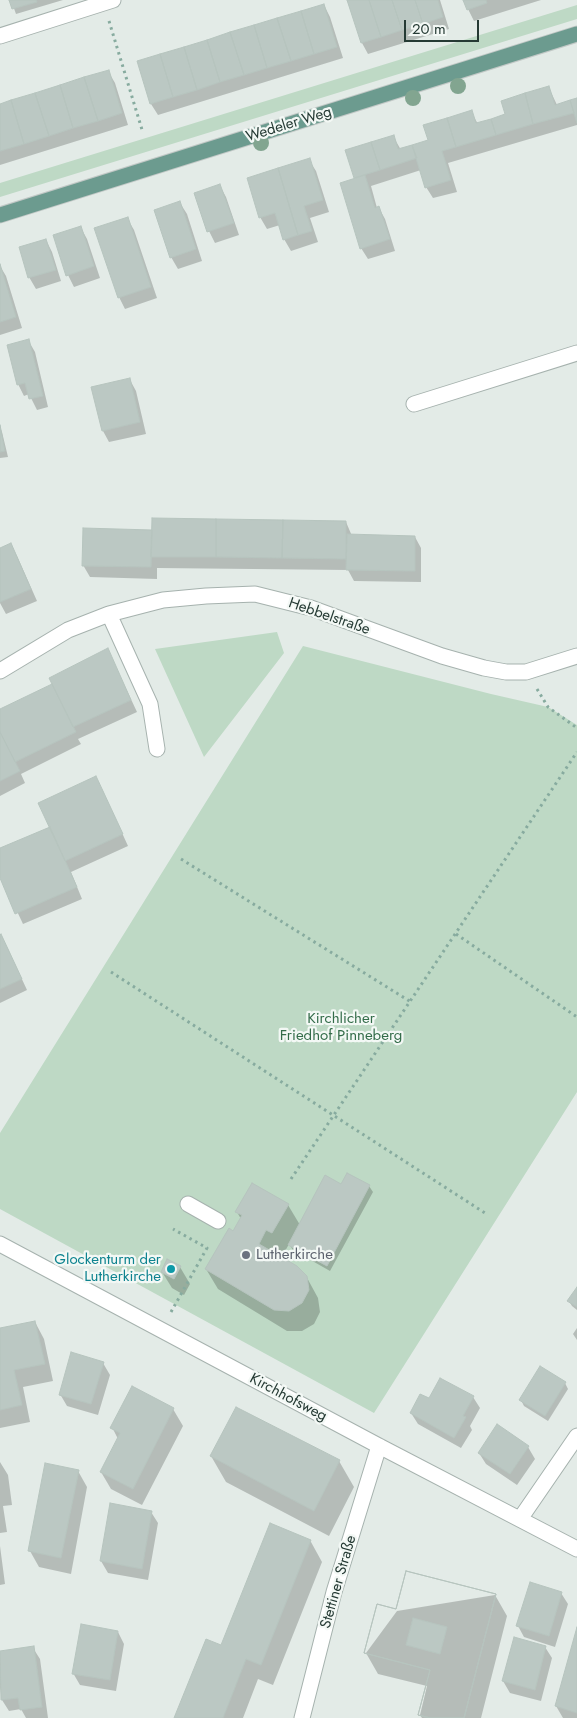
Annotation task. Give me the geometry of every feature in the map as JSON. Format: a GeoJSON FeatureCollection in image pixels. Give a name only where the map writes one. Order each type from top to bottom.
{"type":"FeatureCollection","features":[{"type":"Feature","properties":{"kind":"main road","name":"Wedeler Weg"},"geometry":{"type":"LineString","coordinates":[[0,215],[577,34]]}},
{"type":"Feature","properties":{"kind":"street"},"geometry":{"type":"LineString","coordinates":[[0,36],[109,2]]}},
{"type":"Feature","properties":{"kind":"street"},"geometry":{"type":"LineString","coordinates":[[414,404],[577,353]]}},
{"type":"Feature","properties":{"kind":"street","name":"Hebbelstraße"},"geometry":{"type":"LineString","coordinates":[[0,671],[68,630],[109,614],[163,600],[255,594],[311,608],[442,656],[484,668],[506,672],[526,672],[577,656]]}},
{"type":"Feature","properties":{"kind":"street"},"geometry":{"type":"LineString","coordinates":[[109,614],[150,704],[157,749]]}},
{"type":"Feature","properties":{"kind":"street"},"geometry":{"type":"LineString","coordinates":[[188,1204],[218,1221]]}},
{"type":"Feature","properties":{"kind":"street","name":"Kirchhofsweg"},"geometry":{"type":"LineString","coordinates":[[0,1244],[577,1549]]}},
{"type":"Feature","properties":{"kind":"street"},"geometry":{"type":"LineString","coordinates":[[520,1519],[577,1436]]}},
{"type":"Feature","properties":{"kind":"street","name":"Stettiner Straße"},"geometry":{"type":"LineString","coordinates":[[302,1718],[334,1592],[379,1446]]}},
{"type":"Feature","properties":{"kind":"path"},"geometry":{"type":"LineString","coordinates":[[109,2],[143,133]]}},
{"type":"Feature","properties":{"kind":"path"},"geometry":{"type":"LineString","coordinates":[[526,672],[548,706],[577,728]]}},
{"type":"Feature","properties":{"kind":"path"},"geometry":{"type":"LineString","coordinates":[[291,1179],[577,752]]}},
{"type":"Feature","properties":{"kind":"path"},"geometry":{"type":"LineString","coordinates":[[181,859],[411,1002]]}},
{"type":"Feature","properties":{"kind":"path"},"geometry":{"type":"LineString","coordinates":[[456,934],[577,1017]]}},
{"type":"Feature","properties":{"kind":"path"},"geometry":{"type":"LineString","coordinates":[[111,972],[485,1212]]}},
{"type":"Feature","properties":{"kind":"path"},"geometry":{"type":"LineString","coordinates":[[161,1330],[207,1248],[173,1229]]}},
{"type":"Feature","properties":{"kind":"green space"},"geometry":{"type":"Polygon","coordinates":[[[577,5],[577,19],[0,197],[0,183],[577,5]]]}},
{"type":"Feature","properties":{"kind":"green space"},"geometry":{"type":"Polygon","coordinates":[[[277,632],[284,653],[204,757],[155,649],[277,632]]]}},
{"type":"Feature","properties":{"kind":"green space","name":"Kirchlicher Friedhof Pinneberg"},"geometry":{"type":"Polygon","coordinates":[[[303,646],[548,707],[577,725],[577,1092],[374,1413],[0,1209],[0,1133],[303,646]]]}},
{"type":"Feature","properties":{"kind":"building"},"geometry":{"type":"Polygon","coordinates":[[[9,0],[36,0],[37,2],[12,9],[9,0]]]}},
{"type":"Feature","properties":{"kind":"building"},"geometry":{"type":"Polygon","coordinates":[[[347,0],[369,0],[381,37],[361,43],[347,0]]]}},
{"type":"Feature","properties":{"kind":"building"},"geometry":{"type":"Polygon","coordinates":[[[369,0],[392,0],[402,30],[381,37],[369,0]]]}},
{"type":"Feature","properties":{"kind":"building"},"geometry":{"type":"Polygon","coordinates":[[[392,0],[415,0],[423,24],[402,30],[392,0]]]}},
{"type":"Feature","properties":{"kind":"building"},"geometry":{"type":"Polygon","coordinates":[[[415,0],[438,0],[443,17],[423,24],[415,0]]]}},
{"type":"Feature","properties":{"kind":"building"},"geometry":{"type":"Polygon","coordinates":[[[463,0],[486,0],[487,3],[467,10],[463,0]]]}},
{"type":"Feature","properties":{"kind":"building"},"geometry":{"type":"Polygon","coordinates":[[[324,4],[337,47],[314,54],[301,11],[324,4]]]}},
{"type":"Feature","properties":{"kind":"building"},"geometry":{"type":"Polygon","coordinates":[[[301,11],[314,54],[291,61],[277,18],[301,11]]]}},
{"type":"Feature","properties":{"kind":"building"},"geometry":{"type":"Polygon","coordinates":[[[277,18],[291,61],[267,68],[254,25],[277,18]]]}},
{"type":"Feature","properties":{"kind":"building"},"geometry":{"type":"Polygon","coordinates":[[[254,25],[267,68],[244,75],[230,32],[254,25]]]}},
{"type":"Feature","properties":{"kind":"building"},"geometry":{"type":"Polygon","coordinates":[[[230,32],[244,75],[220,82],[207,40],[230,32]]]}},
{"type":"Feature","properties":{"kind":"building"},"geometry":{"type":"Polygon","coordinates":[[[207,40],[220,82],[197,90],[184,47],[207,40]]]}},
{"type":"Feature","properties":{"kind":"building"},"geometry":{"type":"Polygon","coordinates":[[[184,47],[197,90],[173,97],[160,54],[184,47]]]}},
{"type":"Feature","properties":{"kind":"building"},"geometry":{"type":"Polygon","coordinates":[[[160,54],[173,97],[150,104],[137,61],[160,54]]]}},
{"type":"Feature","properties":{"kind":"building"},"geometry":{"type":"Polygon","coordinates":[[[109,70],[122,113],[98,121],[84,77],[109,70]]]}},
{"type":"Feature","properties":{"kind":"building"},"geometry":{"type":"Polygon","coordinates":[[[84,77],[98,121],[73,128],[60,85],[84,77]]]}},
{"type":"Feature","properties":{"kind":"building"},"geometry":{"type":"Polygon","coordinates":[[[60,85],[73,128],[49,136],[35,93],[60,85]]]}},
{"type":"Feature","properties":{"kind":"building"},"geometry":{"type":"Polygon","coordinates":[[[549,86],[555,105],[570,100],[574,113],[533,124],[525,93],[549,86]]]}},
{"type":"Feature","properties":{"kind":"building"},"geometry":{"type":"Polygon","coordinates":[[[35,93],[49,136],[24,144],[11,100],[35,93]]]}},
{"type":"Feature","properties":{"kind":"building"},"geometry":{"type":"Polygon","coordinates":[[[525,93],[533,124],[496,135],[491,119],[505,114],[501,101],[525,93]]]}},
{"type":"Feature","properties":{"kind":"building"},"geometry":{"type":"Polygon","coordinates":[[[577,98],[577,123],[570,100],[577,98]]]}},
{"type":"Feature","properties":{"kind":"building"},"geometry":{"type":"Polygon","coordinates":[[[11,100],[24,144],[0,151],[0,104],[11,100]]]}},
{"type":"Feature","properties":{"kind":"building"},"geometry":{"type":"Polygon","coordinates":[[[472,110],[476,123],[491,119],[496,135],[456,147],[447,118],[472,110]]]}},
{"type":"Feature","properties":{"kind":"building"},"geometry":{"type":"Polygon","coordinates":[[[447,118],[456,147],[442,151],[451,180],[425,188],[412,145],[428,140],[423,125],[447,118]]]}},
{"type":"Feature","properties":{"kind":"building"},"geometry":{"type":"Polygon","coordinates":[[[394,135],[398,149],[412,145],[417,158],[380,170],[371,142],[394,135]]]}},
{"type":"Feature","properties":{"kind":"building"},"geometry":{"type":"Polygon","coordinates":[[[371,142],[380,170],[354,178],[345,150],[371,142]]]}},
{"type":"Feature","properties":{"kind":"building"},"geometry":{"type":"Polygon","coordinates":[[[310,158],[323,200],[304,206],[312,231],[298,235],[278,168],[310,158]]]}},
{"type":"Feature","properties":{"kind":"building"},"geometry":{"type":"Polygon","coordinates":[[[278,168],[298,235],[283,240],[275,213],[259,218],[247,178],[278,168]]]}},
{"type":"Feature","properties":{"kind":"building"},"geometry":{"type":"Polygon","coordinates":[[[365,175],[375,208],[379,206],[390,239],[360,249],[340,183],[365,175]]]}},
{"type":"Feature","properties":{"kind":"building"},"geometry":{"type":"Polygon","coordinates":[[[220,184],[234,223],[207,232],[194,193],[220,184]]]}},
{"type":"Feature","properties":{"kind":"building"},"geometry":{"type":"Polygon","coordinates":[[[180,201],[196,249],[170,258],[154,210],[180,201]]]}},
{"type":"Feature","properties":{"kind":"building"},"geometry":{"type":"Polygon","coordinates":[[[128,217],[151,287],[118,298],[94,228],[128,217]]]}},
{"type":"Feature","properties":{"kind":"building"},"geometry":{"type":"Polygon","coordinates":[[[81,226],[94,266],[66,276],[53,235],[81,226]]]}},
{"type":"Feature","properties":{"kind":"building"},"geometry":{"type":"Polygon","coordinates":[[[46,239],[56,270],[28,278],[19,247],[46,239]]]}},
{"type":"Feature","properties":{"kind":"building"},"geometry":{"type":"Polygon","coordinates":[[[0,264],[16,317],[0,322],[0,264]]]}},
{"type":"Feature","properties":{"kind":"building"},"geometry":{"type":"Polygon","coordinates":[[[29,339],[43,396],[29,399],[25,383],[17,385],[7,345],[29,339]]]}},
{"type":"Feature","properties":{"kind":"building"},"geometry":{"type":"Polygon","coordinates":[[[130,378],[140,422],[102,431],[91,387],[130,378]]]}},
{"type":"Feature","properties":{"kind":"building"},"geometry":{"type":"Polygon","coordinates":[[[0,425],[5,451],[0,452],[0,425]]]}},
{"type":"Feature","properties":{"kind":"building"},"geometry":{"type":"Polygon","coordinates":[[[152,518],[216,519],[216,557],[151,557],[152,518]]]}},
{"type":"Feature","properties":{"kind":"building"},"geometry":{"type":"Polygon","coordinates":[[[216,519],[283,520],[282,558],[216,557],[216,519]]]}},
{"type":"Feature","properties":{"kind":"building"},"geometry":{"type":"Polygon","coordinates":[[[283,520],[346,521],[346,559],[282,558],[283,520]]]}},
{"type":"Feature","properties":{"kind":"building"},"geometry":{"type":"Polygon","coordinates":[[[83,528],[152,530],[151,567],[82,566],[83,528]]]}},
{"type":"Feature","properties":{"kind":"building"},"geometry":{"type":"Polygon","coordinates":[[[347,534],[415,536],[415,571],[346,570],[347,534]]]}},
{"type":"Feature","properties":{"kind":"building"},"geometry":{"type":"Polygon","coordinates":[[[11,543],[31,589],[0,602],[0,548],[11,543]]]}},
{"type":"Feature","properties":{"kind":"building"},"geometry":{"type":"Polygon","coordinates":[[[108,648],[131,700],[73,727],[49,678],[108,648]]]}},
{"type":"Feature","properties":{"kind":"building"},"geometry":{"type":"Polygon","coordinates":[[[52,684],[76,732],[15,762],[0,732],[0,709],[52,684]]]}},
{"type":"Feature","properties":{"kind":"building"},"geometry":{"type":"Polygon","coordinates":[[[0,732],[20,771],[0,781],[0,732]]]}},
{"type":"Feature","properties":{"kind":"building"},"geometry":{"type":"Polygon","coordinates":[[[96,776],[123,834],[65,861],[38,803],[96,776]]]}},
{"type":"Feature","properties":{"kind":"building"},"geometry":{"type":"Polygon","coordinates":[[[50,827],[77,887],[15,914],[0,878],[0,848],[50,827]]]}},
{"type":"Feature","properties":{"kind":"building"},"geometry":{"type":"Polygon","coordinates":[[[0,935],[22,979],[0,989],[0,935]]]}},
{"type":"Feature","properties":{"kind":"building"},"geometry":{"type":"Polygon","coordinates":[[[347,1173],[370,1185],[327,1266],[288,1245],[325,1175],[341,1184],[347,1173]]]}},
{"type":"Feature","properties":{"kind":"building","name":"Lutherkirche"},"geometry":{"type":"Polygon","coordinates":[[[252,1183],[289,1204],[272,1233],[266,1230],[259,1244],[297,1266],[307,1276],[309,1290],[302,1303],[289,1311],[274,1310],[205,1269],[229,1228],[233,1231],[242,1215],[235,1212],[252,1183]]]}},
{"type":"Feature","properties":{"kind":"building","name":"Glockenturm der Lutherkirche"},"geometry":{"type":"Polygon","coordinates":[[[167,1259],[181,1266],[174,1279],[161,1272],[167,1259]]]}},
{"type":"Feature","properties":{"kind":"building"},"geometry":{"type":"Polygon","coordinates":[[[577,1287],[577,1307],[567,1301],[577,1287]]]}},
{"type":"Feature","properties":{"kind":"building"},"geometry":{"type":"Polygon","coordinates":[[[35,1321],[45,1364],[14,1370],[22,1405],[0,1410],[0,1328],[35,1321]]]}},
{"type":"Feature","properties":{"kind":"building"},"geometry":{"type":"Polygon","coordinates":[[[71,1352],[104,1362],[91,1404],[59,1395],[71,1352]]]}},
{"type":"Feature","properties":{"kind":"building"},"geometry":{"type":"Polygon","coordinates":[[[540,1366],[566,1382],[545,1416],[519,1400],[540,1366]]]}},
{"type":"Feature","properties":{"kind":"building"},"geometry":{"type":"Polygon","coordinates":[[[440,1378],[474,1396],[463,1416],[466,1417],[454,1438],[410,1413],[420,1394],[429,1398],[440,1378]]]}},
{"type":"Feature","properties":{"kind":"building"},"geometry":{"type":"Polygon","coordinates":[[[132,1386],[174,1408],[133,1489],[100,1472],[120,1433],[110,1428],[132,1386]]]}},
{"type":"Feature","properties":{"kind":"building"},"geometry":{"type":"Polygon","coordinates":[[[236,1407],[340,1460],[314,1511],[210,1456],[236,1407]]]}},
{"type":"Feature","properties":{"kind":"building"},"geometry":{"type":"Polygon","coordinates":[[[497,1424],[529,1446],[510,1474],[478,1453],[497,1424]]]}},
{"type":"Feature","properties":{"kind":"building"},"geometry":{"type":"Polygon","coordinates":[[[45,1463],[79,1470],[61,1558],[28,1551],[45,1463]]]}},
{"type":"Feature","properties":{"kind":"building"},"geometry":{"type":"Polygon","coordinates":[[[110,1503],[152,1511],[142,1569],[100,1561],[110,1503]]]}},
{"type":"Feature","properties":{"kind":"building"},"geometry":{"type":"Polygon","coordinates":[[[270,1523],[311,1540],[261,1665],[246,1659],[223,1718],[174,1718],[206,1639],[221,1645],[270,1523]]]}},
{"type":"Feature","properties":{"kind":"building"},"geometry":{"type":"Polygon","coordinates":[[[406,1571],[496,1594],[464,1718],[430,1718],[418,1715],[430,1670],[364,1653],[377,1604],[396,1609],[406,1571]],[[413,1618],[406,1645],[440,1654],[447,1627],[413,1618]]]}},
{"type":"Feature","properties":{"kind":"building"},"geometry":{"type":"Polygon","coordinates":[[[406,1571],[496,1594],[464,1718],[430,1718],[418,1715],[430,1670],[364,1653],[377,1604],[396,1609],[406,1571]]]}},
{"type":"Feature","properties":{"kind":"building"},"geometry":{"type":"Polygon","coordinates":[[[530,1582],[562,1592],[549,1636],[516,1626],[530,1582]]]}},
{"type":"Feature","properties":{"kind":"building"},"geometry":{"type":"Polygon","coordinates":[[[81,1624],[118,1631],[110,1680],[72,1674],[81,1624]]]}},
{"type":"Feature","properties":{"kind":"building"},"geometry":{"type":"Polygon","coordinates":[[[577,1627],[577,1713],[555,1706],[577,1627]]]}},
{"type":"Feature","properties":{"kind":"building"},"geometry":{"type":"Polygon","coordinates":[[[514,1637],[546,1646],[535,1690],[502,1681],[514,1637]]]}},
{"type":"Feature","properties":{"kind":"building"},"geometry":{"type":"Polygon","coordinates":[[[34,1646],[42,1707],[20,1710],[18,1698],[1,1700],[0,1651],[34,1646]]]}},
{"type":"Feature","properties":{"kind":"place","name":"Lutherkirche"},"geometry":{"type":"Point","coordinates":[246,1255]}},
{"type":"Feature","properties":{"kind":"place","name":"Glockenturm der Lutherkirche"},"geometry":{"type":"Point","coordinates":[171,1269]}}]}
